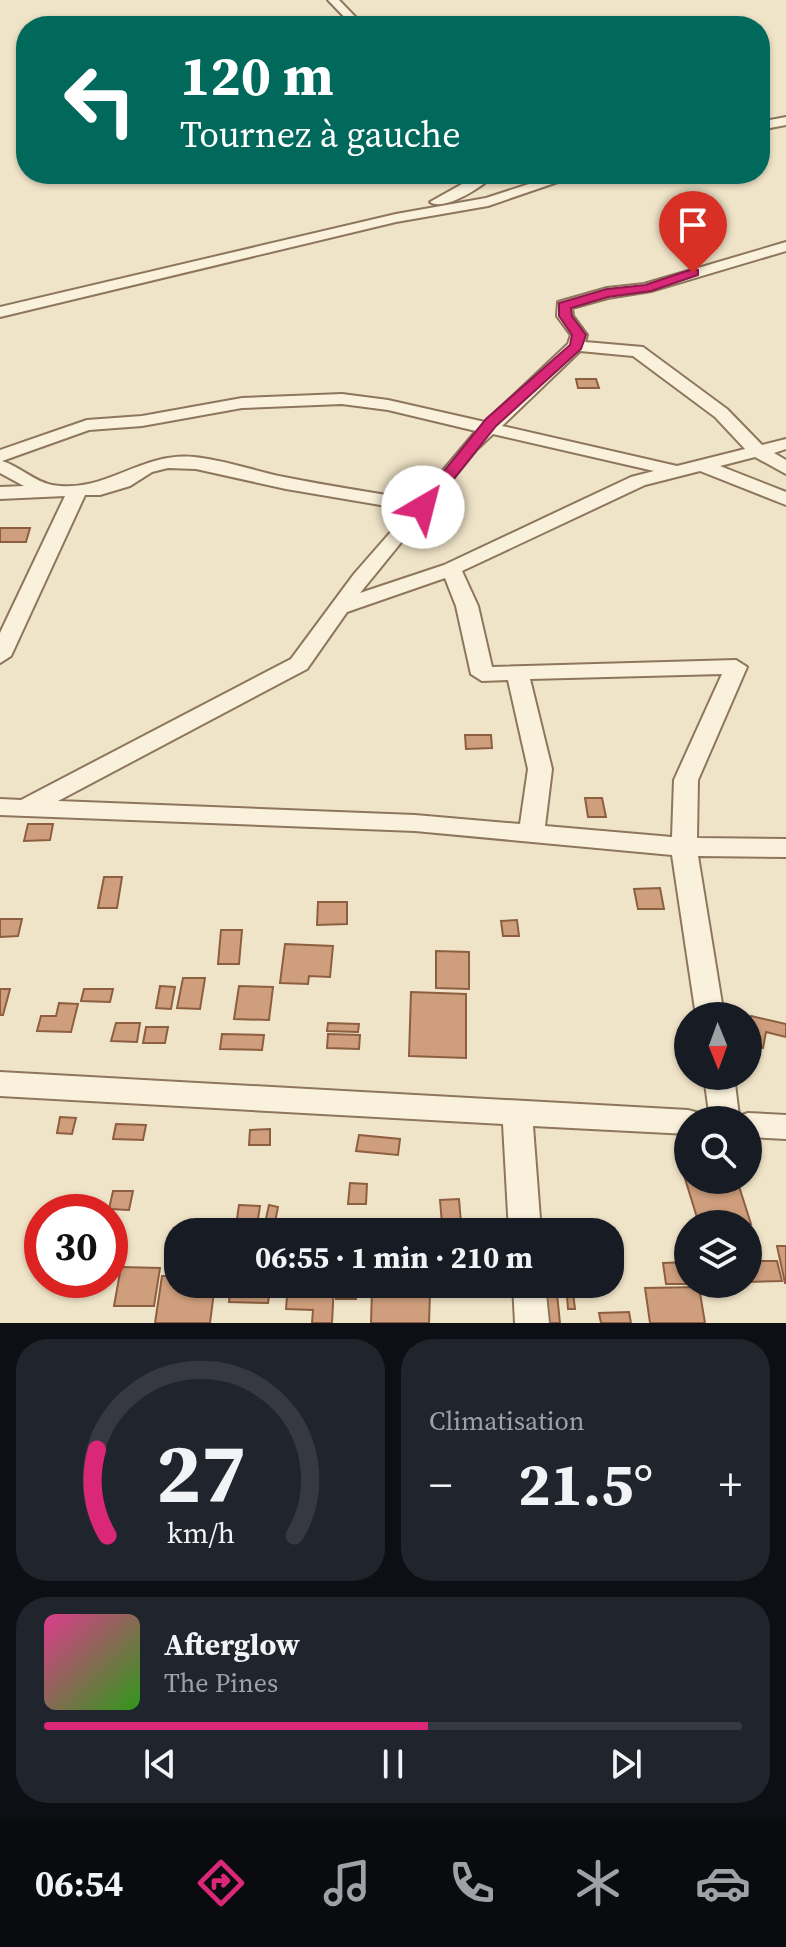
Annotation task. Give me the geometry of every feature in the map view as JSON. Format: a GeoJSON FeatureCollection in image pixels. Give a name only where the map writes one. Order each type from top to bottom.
{"type":"FeatureCollection","features":[{"type":"Feature","properties":{"kind":"street"},"geometry":{"type":"LineString","coordinates":[[330,0],[348,16]]}},
{"type":"Feature","properties":{"kind":"street"},"geometry":{"type":"LineString","coordinates":[[396,218],[476,184]]}},
{"type":"Feature","properties":{"kind":"street"},"geometry":{"type":"LineString","coordinates":[[488,202],[497,189],[496,184]]}},
{"type":"Feature","properties":{"kind":"street"},"geometry":{"type":"LineString","coordinates":[[0,312],[396,218],[488,202],[543,184]]}},
{"type":"Feature","properties":{"kind":"street"},"geometry":{"type":"LineString","coordinates":[[25,808],[299,664],[337,608],[486,429],[576,346],[579,335],[565,316],[564,305],[607,293],[646,288],[786,246]]}},
{"type":"Feature","properties":{"kind":"street"},"geometry":{"type":"LineString","coordinates":[[576,346],[637,351],[721,413],[758,451],[786,468]]}},
{"type":"Feature","properties":{"kind":"street"},"geometry":{"type":"LineString","coordinates":[[0,456],[87,425],[142,421],[242,403],[342,399],[388,405],[676,471]]}},
{"type":"Feature","properties":{"kind":"street"},"geometry":{"type":"LineString","coordinates":[[337,608],[451,569],[626,486],[786,444]]}},
{"type":"Feature","properties":{"kind":"street"},"geometry":{"type":"LineString","coordinates":[[0,493],[77,491],[123,482],[156,465],[196,463],[286,483],[423,507]]}},
{"type":"Feature","properties":{"kind":"street"},"geometry":{"type":"LineString","coordinates":[[0,466],[48,492]]}},
{"type":"Feature","properties":{"kind":"street"},"geometry":{"type":"LineString","coordinates":[[704,466],[786,499]]}},
{"type":"Feature","properties":{"kind":"street"},"geometry":{"type":"LineString","coordinates":[[0,656],[77,491]]}},
{"type":"Feature","properties":{"kind":"street"},"geometry":{"type":"LineString","coordinates":[[451,569],[467,606],[482,674],[736,667],[686,780],[684,847],[708,1002]]}},
{"type":"Feature","properties":{"kind":"street"},"geometry":{"type":"LineString","coordinates":[[517,673],[540,769],[531,834]]}},
{"type":"Feature","properties":{"kind":"street"},"geometry":{"type":"LineString","coordinates":[[0,807],[415,823],[684,847],[786,848]]}},
{"type":"Feature","properties":{"kind":"street"},"geometry":{"type":"LineString","coordinates":[[0,1084],[674,1121]]}},
{"type":"Feature","properties":{"kind":"street"},"geometry":{"type":"LineString","coordinates":[[517,1112],[524,1218]]}},
{"type":"Feature","properties":{"kind":"street"},"geometry":{"type":"LineString","coordinates":[[762,1126],[786,1127]]}},
{"type":"Feature","properties":{"kind":"street"},"geometry":{"type":"LineString","coordinates":[[530,1298],[532,1323]]}},
{"type":"Feature","properties":{"kind":"building"},"geometry":{"type":"Polygon","coordinates":[[[576,379],[596,379],[599,388],[578,388],[576,379]]]}},
{"type":"Feature","properties":{"kind":"building"},"geometry":{"type":"Polygon","coordinates":[[[0,528],[30,528],[26,542],[0,542],[0,528]]]}},
{"type":"Feature","properties":{"kind":"building"},"geometry":{"type":"Polygon","coordinates":[[[465,735],[491,735],[492,748],[466,749],[465,735]]]}},
{"type":"Feature","properties":{"kind":"building"},"geometry":{"type":"Polygon","coordinates":[[[585,798],[602,798],[606,817],[588,817],[585,798]]]}},
{"type":"Feature","properties":{"kind":"building"},"geometry":{"type":"Polygon","coordinates":[[[28,824],[53,824],[50,840],[24,841],[28,824]]]}},
{"type":"Feature","properties":{"kind":"building"},"geometry":{"type":"Polygon","coordinates":[[[104,877],[122,877],[117,908],[98,908],[104,877]]]}},
{"type":"Feature","properties":{"kind":"building"},"geometry":{"type":"Polygon","coordinates":[[[660,888],[664,909],[638,909],[634,889],[660,888]]]}},
{"type":"Feature","properties":{"kind":"building"},"geometry":{"type":"Polygon","coordinates":[[[318,902],[347,902],[347,924],[317,925],[318,902]]]}},
{"type":"Feature","properties":{"kind":"building"},"geometry":{"type":"Polygon","coordinates":[[[0,919],[22,919],[18,936],[0,937],[0,919]]]}},
{"type":"Feature","properties":{"kind":"building"},"geometry":{"type":"Polygon","coordinates":[[[517,920],[519,936],[503,936],[501,921],[517,920]]]}},
{"type":"Feature","properties":{"kind":"building"},"geometry":{"type":"Polygon","coordinates":[[[221,930],[242,930],[239,964],[218,964],[221,930]]]}},
{"type":"Feature","properties":{"kind":"building"},"geometry":{"type":"Polygon","coordinates":[[[285,944],[333,946],[330,977],[309,976],[308,984],[280,983],[285,944]]]}},
{"type":"Feature","properties":{"kind":"building"},"geometry":{"type":"Polygon","coordinates":[[[436,951],[469,952],[469,989],[436,988],[436,951]]]}},
{"type":"Feature","properties":{"kind":"building"},"geometry":{"type":"Polygon","coordinates":[[[183,978],[205,978],[200,1009],[177,1008],[183,978]]]}},
{"type":"Feature","properties":{"kind":"building"},"geometry":{"type":"Polygon","coordinates":[[[160,986],[175,987],[171,1009],[156,1008],[160,986]]]}},
{"type":"Feature","properties":{"kind":"building"},"geometry":{"type":"Polygon","coordinates":[[[239,986],[273,987],[269,1020],[234,1019],[239,986]]]}},
{"type":"Feature","properties":{"kind":"building"},"geometry":{"type":"Polygon","coordinates":[[[0,989],[10,989],[3,1015],[0,1015],[0,989]]]}},
{"type":"Feature","properties":{"kind":"building"},"geometry":{"type":"Polygon","coordinates":[[[84,989],[113,989],[110,1002],[81,1001],[84,989]]]}},
{"type":"Feature","properties":{"kind":"building"},"geometry":{"type":"Polygon","coordinates":[[[411,992],[466,994],[466,1058],[409,1056],[411,992]]]}},
{"type":"Feature","properties":{"kind":"building"},"geometry":{"type":"Polygon","coordinates":[[[59,1003],[78,1004],[71,1032],[37,1031],[41,1016],[56,1016],[59,1003]]]}},
{"type":"Feature","properties":{"kind":"building"},"geometry":{"type":"Polygon","coordinates":[[[762,1019],[786,1024],[786,1037],[766,1032],[763,1048],[762,1019]]]}},
{"type":"Feature","properties":{"kind":"building"},"geometry":{"type":"Polygon","coordinates":[[[116,1023],[140,1023],[137,1042],[111,1041],[116,1023]]]}},
{"type":"Feature","properties":{"kind":"building"},"geometry":{"type":"Polygon","coordinates":[[[328,1023],[359,1024],[358,1032],[327,1031],[328,1023]]]}},
{"type":"Feature","properties":{"kind":"building"},"geometry":{"type":"Polygon","coordinates":[[[146,1027],[168,1027],[165,1043],[143,1043],[146,1027]]]}},
{"type":"Feature","properties":{"kind":"building"},"geometry":{"type":"Polygon","coordinates":[[[222,1034],[264,1035],[262,1050],[220,1049],[222,1034]]]}},
{"type":"Feature","properties":{"kind":"building"},"geometry":{"type":"Polygon","coordinates":[[[328,1034],[360,1035],[359,1049],[327,1048],[328,1034]]]}},
{"type":"Feature","properties":{"kind":"building"},"geometry":{"type":"Polygon","coordinates":[[[60,1117],[76,1118],[72,1134],[57,1133],[60,1117]]]}},
{"type":"Feature","properties":{"kind":"building"},"geometry":{"type":"Polygon","coordinates":[[[116,1124],[146,1125],[143,1140],[113,1139],[116,1124]]]}},
{"type":"Feature","properties":{"kind":"building"},"geometry":{"type":"Polygon","coordinates":[[[270,1129],[270,1145],[249,1145],[250,1130],[270,1129]]]}},
{"type":"Feature","properties":{"kind":"building"},"geometry":{"type":"Polygon","coordinates":[[[359,1135],[400,1139],[398,1155],[356,1151],[359,1135]]]}},
{"type":"Feature","properties":{"kind":"building"},"geometry":{"type":"Polygon","coordinates":[[[350,1183],[367,1184],[366,1204],[348,1204],[350,1183]]]}},
{"type":"Feature","properties":{"kind":"building"},"geometry":{"type":"Polygon","coordinates":[[[113,1191],[133,1191],[129,1210],[128,1194],[112,1194],[113,1191]]]}},
{"type":"Feature","properties":{"kind":"building"},"geometry":{"type":"Polygon","coordinates":[[[690,1194],[741,1194],[747,1210],[695,1210],[690,1194]]]}},
{"type":"Feature","properties":{"kind":"building"},"geometry":{"type":"Polygon","coordinates":[[[459,1199],[461,1218],[442,1218],[440,1200],[459,1199]]]}},
{"type":"Feature","properties":{"kind":"building"},"geometry":{"type":"Polygon","coordinates":[[[239,1205],[260,1206],[258,1218],[237,1218],[239,1205]]]}},
{"type":"Feature","properties":{"kind":"building"},"geometry":{"type":"Polygon","coordinates":[[[269,1205],[278,1207],[276,1218],[266,1218],[269,1205]]]}},
{"type":"Feature","properties":{"kind":"building"},"geometry":{"type":"Polygon","coordinates":[[[777,1246],[786,1246],[786,1283],[785,1283],[777,1246]]]}},
{"type":"Feature","properties":{"kind":"building"},"geometry":{"type":"Polygon","coordinates":[[[762,1261],[777,1261],[782,1281],[762,1282],[762,1261]]]}},
{"type":"Feature","properties":{"kind":"building"},"geometry":{"type":"Polygon","coordinates":[[[663,1263],[674,1263],[674,1284],[666,1284],[663,1263]]]}},
{"type":"Feature","properties":{"kind":"building"},"geometry":{"type":"Polygon","coordinates":[[[128,1267],[160,1268],[154,1306],[114,1306],[115,1298],[128,1298],[128,1267]]]}},
{"type":"Feature","properties":{"kind":"building"},"geometry":{"type":"Polygon","coordinates":[[[162,1276],[164,1298],[213,1298],[210,1323],[155,1323],[162,1276]]]}},
{"type":"Feature","properties":{"kind":"building"},"geometry":{"type":"Polygon","coordinates":[[[674,1287],[674,1298],[701,1298],[705,1323],[650,1323],[645,1288],[674,1287]]]}},
{"type":"Feature","properties":{"kind":"building"},"geometry":{"type":"Polygon","coordinates":[[[229,1298],[269,1298],[268,1303],[229,1302],[229,1298]]]}},
{"type":"Feature","properties":{"kind":"building"},"geometry":{"type":"Polygon","coordinates":[[[287,1298],[333,1298],[332,1323],[312,1323],[313,1310],[286,1309],[287,1298]]]}},
{"type":"Feature","properties":{"kind":"building"},"geometry":{"type":"Polygon","coordinates":[[[372,1298],[430,1298],[429,1323],[371,1323],[372,1298]]]}},
{"type":"Feature","properties":{"kind":"building"},"geometry":{"type":"Polygon","coordinates":[[[532,1298],[557,1298],[560,1323],[535,1323],[532,1298]]]}},
{"type":"Feature","properties":{"kind":"building"},"geometry":{"type":"Polygon","coordinates":[[[567,1298],[574,1298],[575,1309],[568,1309],[567,1298]]]}},
{"type":"Feature","properties":{"kind":"building"},"geometry":{"type":"Polygon","coordinates":[[[629,1312],[631,1323],[601,1323],[599,1313],[629,1312]]]}},
{"type":"Feature","properties":{"kind":"route"},"geometry":{"type":"LineString","coordinates":[[423,507],[491,422],[576,346],[579,335],[565,316],[564,305],[607,293],[633,292],[693,273]]}}]}
